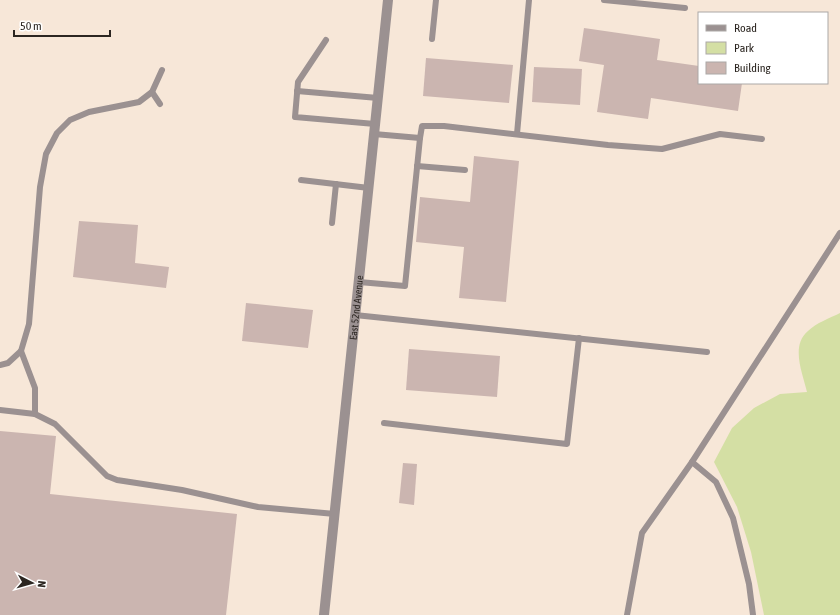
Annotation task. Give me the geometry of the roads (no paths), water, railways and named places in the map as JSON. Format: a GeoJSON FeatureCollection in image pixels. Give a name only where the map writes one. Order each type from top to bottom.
{"type":"FeatureCollection","features":[{"type":"Feature","properties":{"kind":"street","name":"East 52nd Avenue"},"geometry":{"type":"LineString","coordinates":[[324,615],[388,0]]}},
{"type":"Feature","properties":{"kind":"lane"},"geometry":{"type":"LineString","coordinates":[[432,38],[436,0]]}},
{"type":"Feature","properties":{"kind":"lane"},"geometry":{"type":"LineString","coordinates":[[517,134],[529,0]]}},
{"type":"Feature","properties":{"kind":"lane"},"geometry":{"type":"LineString","coordinates":[[604,0],[685,8]]}},
{"type":"Feature","properties":{"kind":"lane"},"geometry":{"type":"LineString","coordinates":[[326,40],[298,82],[295,117],[375,129],[420,138]]}},
{"type":"Feature","properties":{"kind":"lane"},"geometry":{"type":"LineString","coordinates":[[0,365],[8,363],[21,351],[28,324],[40,187],[46,154],[57,133],[70,120],[89,112],[138,102],[152,92],[162,70]]}},
{"type":"Feature","properties":{"kind":"lane"},"geometry":{"type":"LineString","coordinates":[[297,91],[378,98]]}},
{"type":"Feature","properties":{"kind":"lane"},"geometry":{"type":"LineString","coordinates":[[152,92],[160,104]]}},
{"type":"Feature","properties":{"kind":"lane"},"geometry":{"type":"LineString","coordinates":[[359,282],[405,286],[422,126],[444,126],[608,145],[662,149],[720,134],[762,138]]}},
{"type":"Feature","properties":{"kind":"lane"},"geometry":{"type":"LineString","coordinates":[[417,166],[466,170]]}},
{"type":"Feature","properties":{"kind":"lane"},"geometry":{"type":"LineString","coordinates":[[302,180],[369,188]]}},
{"type":"Feature","properties":{"kind":"lane"},"geometry":{"type":"LineString","coordinates":[[332,223],[336,184]]}},
{"type":"Feature","properties":{"kind":"lane"},"geometry":{"type":"LineString","coordinates":[[627,615],[642,533],[692,462],[840,233]]}},
{"type":"Feature","properties":{"kind":"lane"},"geometry":{"type":"LineString","coordinates":[[355,315],[706,352]]}},
{"type":"Feature","properties":{"kind":"lane"},"geometry":{"type":"LineString","coordinates":[[384,423],[567,444],[579,338]]}},
{"type":"Feature","properties":{"kind":"lane"},"geometry":{"type":"LineString","coordinates":[[21,351],[35,388],[35,414]]}},
{"type":"Feature","properties":{"kind":"lane"},"geometry":{"type":"LineString","coordinates":[[0,410],[35,414],[55,424],[106,476],[117,480],[182,490],[258,507],[335,514]]}},
{"type":"Feature","properties":{"kind":"lane"},"geometry":{"type":"LineString","coordinates":[[692,462],[716,482],[733,518],[749,584],[753,615]]}}]}
